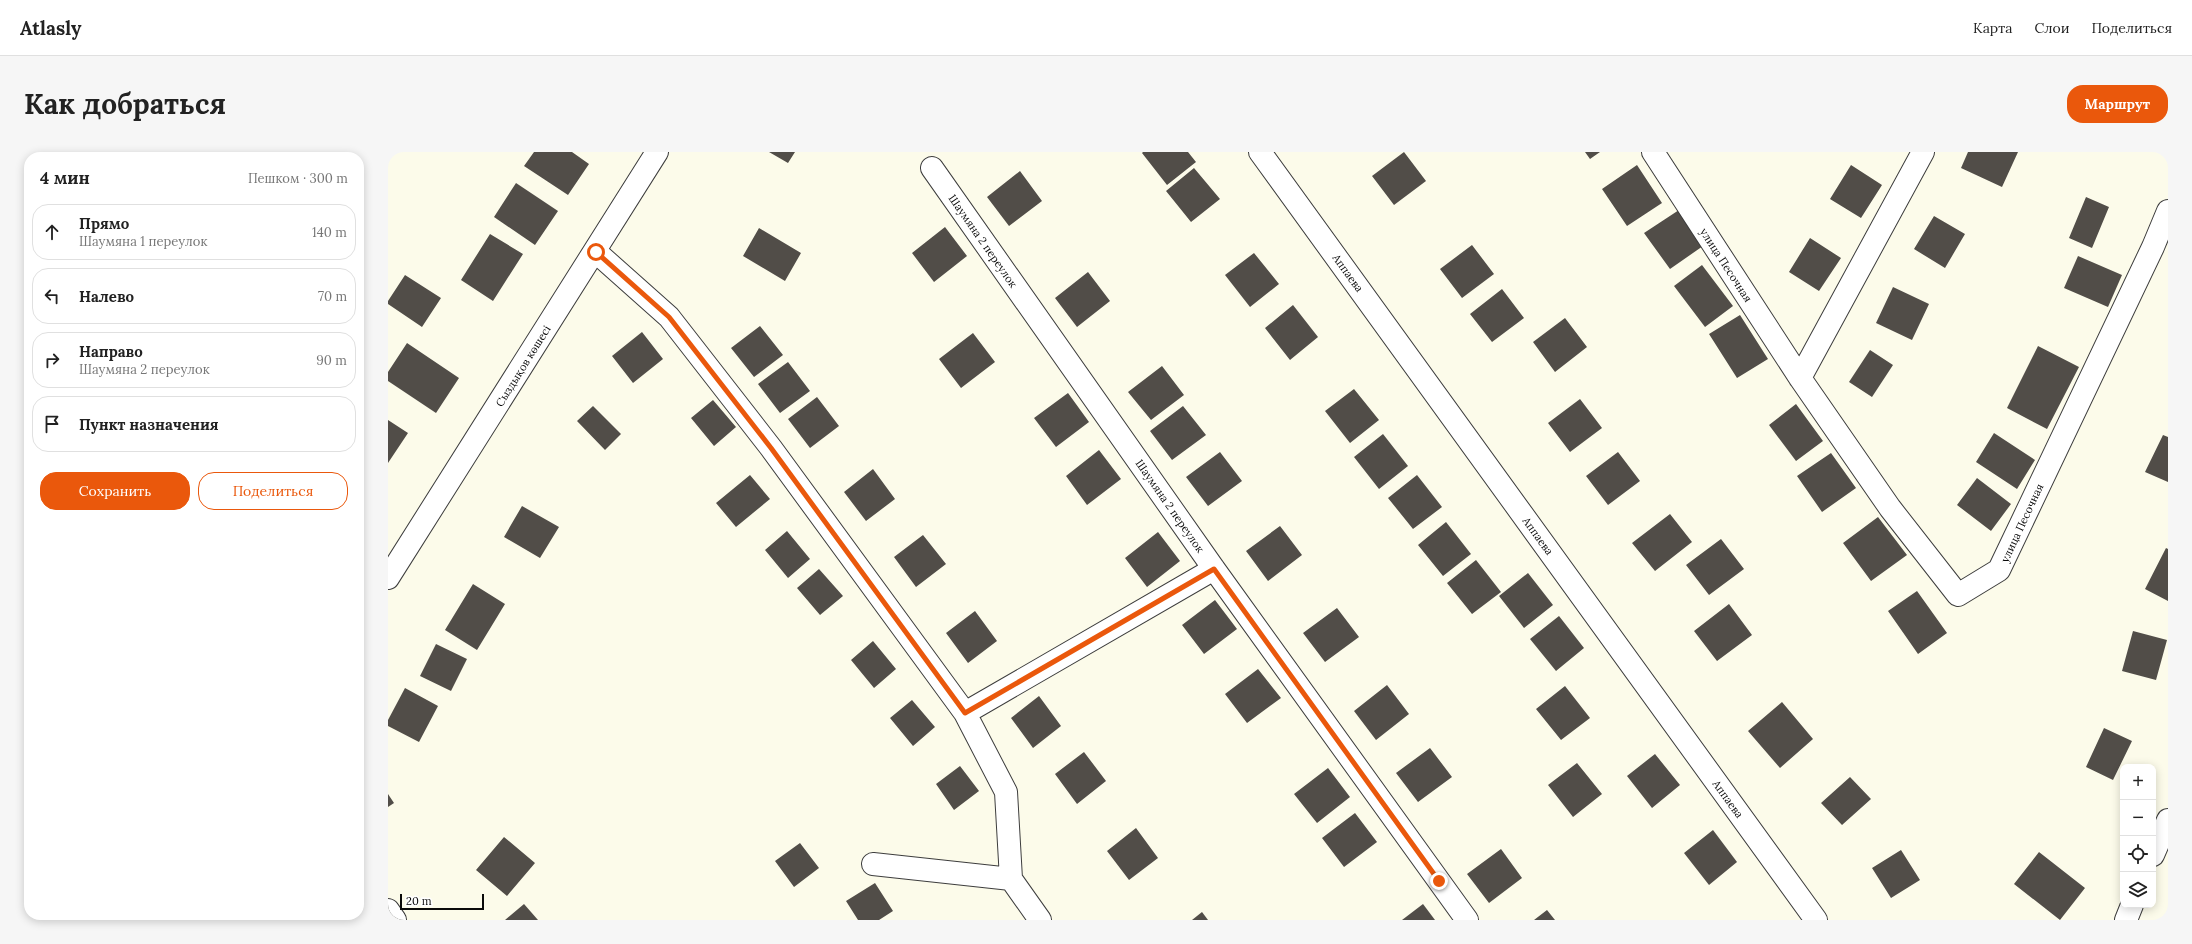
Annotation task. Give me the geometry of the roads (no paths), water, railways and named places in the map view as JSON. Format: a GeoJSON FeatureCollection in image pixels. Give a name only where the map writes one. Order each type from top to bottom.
{"type":"FeatureCollection","features":[{"type":"Feature","properties":{"kind":"street","name":"Сыздықов көшесі"},"geometry":{"type":"LineString","coordinates":[[388,578],[596,252],[657,152]]}},
{"type":"Feature","properties":{"kind":"street","name":"Аппаева"},"geometry":{"type":"LineString","coordinates":[[1260,152],[1816,920]]}},
{"type":"Feature","properties":{"kind":"street","name":"улица Песочная"},"geometry":{"type":"LineString","coordinates":[[1653,152],[1800,378],[1890,508],[1958,595],[1999,570],[2153,247],[2168,211]]}},
{"type":"Feature","properties":{"kind":"street"},"geometry":{"type":"LineString","coordinates":[[1800,378],[1923,152]]}},
{"type":"Feature","properties":{"kind":"street","name":"Шаумяна 2 переулок"},"geometry":{"type":"LineString","coordinates":[[932,168],[1214,569],[1467,920]]}},
{"type":"Feature","properties":{"kind":"street"},"geometry":{"type":"LineString","coordinates":[[596,252],[669,317],[771,448],[965,713],[1006,792],[1011,879],[1040,920]]}},
{"type":"Feature","properties":{"kind":"street"},"geometry":{"type":"LineString","coordinates":[[965,713],[1214,569]]}},
{"type":"Feature","properties":{"kind":"street"},"geometry":{"type":"LineString","coordinates":[[2156,848],[2168,820]]}},
{"type":"Feature","properties":{"kind":"street"},"geometry":{"type":"LineString","coordinates":[[873,864],[1011,879]]}},
{"type":"Feature","properties":{"kind":"street"},"geometry":{"type":"LineString","coordinates":[[2126,920],[2131,908]]}},
{"type":"Feature","properties":{"kind":"street"},"geometry":{"type":"LineString","coordinates":[[388,910],[395,920]]}}]}
